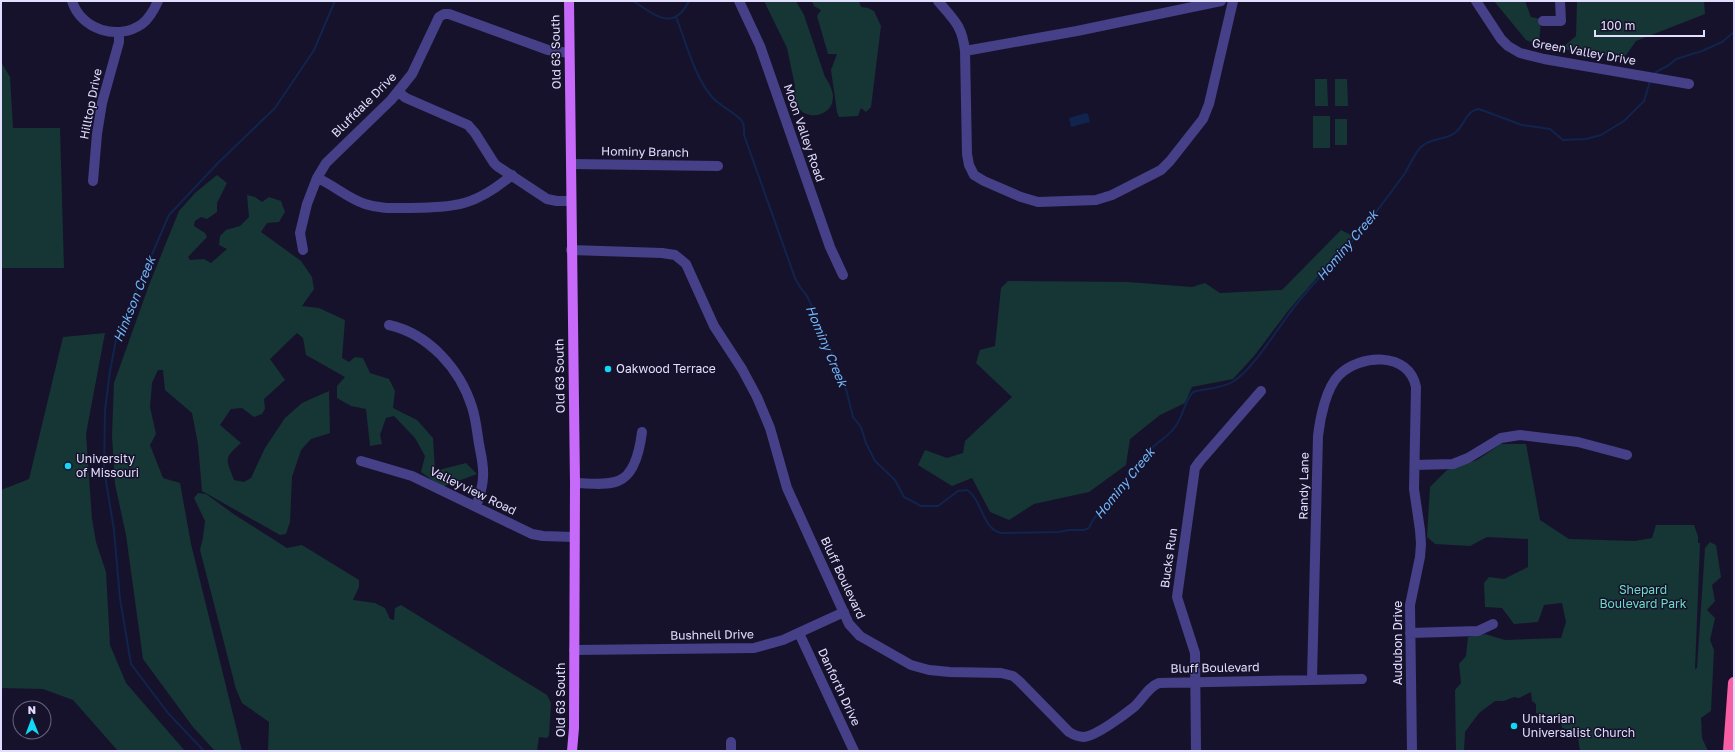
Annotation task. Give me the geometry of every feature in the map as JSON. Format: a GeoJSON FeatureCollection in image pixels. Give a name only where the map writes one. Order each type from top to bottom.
{"type":"FeatureCollection","features":[{"type":"Feature","properties":{"kind":"highway"},"geometry":{"type":"LineString","coordinates":[[1729,751],[1734,683]]}},
{"type":"Feature","properties":{"kind":"main road","name":"Old 63 South"},"geometry":{"type":"LineString","coordinates":[[569,1],[574,483],[574,728],[572,751]]}},
{"type":"Feature","properties":{"kind":"street"},"geometry":{"type":"LineString","coordinates":[[72,1],[79,14],[86,21],[108,32],[119,32],[135,28],[142,24],[153,12],[158,1]]}},
{"type":"Feature","properties":{"kind":"street","name":"Moon Valley Road"},"geometry":{"type":"LineString","coordinates":[[740,1],[760,46],[830,247],[843,275]]}},
{"type":"Feature","properties":{"kind":"street"},"geometry":{"type":"LineString","coordinates":[[938,1],[960,29],[963,36],[965,51],[969,165],[974,175],[984,181],[1022,198],[1038,202],[1096,200],[1112,195],[1161,170],[1170,162],[1203,119],[1209,104],[1233,1]]}},
{"type":"Feature","properties":{"kind":"street"},"geometry":{"type":"LineString","coordinates":[[965,51],[1077,31],[1221,1]]}},
{"type":"Feature","properties":{"kind":"street","name":"Green Valley Drive"},"geometry":{"type":"LineString","coordinates":[[1476,1],[1501,39],[1508,46],[1520,53],[1544,59],[1689,84]]}},
{"type":"Feature","properties":{"kind":"street"},"geometry":{"type":"LineString","coordinates":[[1543,21],[1561,21],[1560,1]]}},
{"type":"Feature","properties":{"kind":"street","name":"Bluffdale Drive"},"geometry":{"type":"LineString","coordinates":[[303,250],[300,233],[307,204],[317,178],[326,163],[338,150],[398,92],[416,68],[437,20],[444,14],[455,16],[556,52],[569,53]]}},
{"type":"Feature","properties":{"kind":"street","name":"Hilltop Drive"},"geometry":{"type":"LineString","coordinates":[[93,181],[99,118],[118,42],[119,32]]}},
{"type":"Feature","properties":{"kind":"street"},"geometry":{"type":"LineString","coordinates":[[398,92],[406,98],[468,125],[475,133],[494,163],[547,199],[570,201]]}},
{"type":"Feature","properties":{"kind":"street","name":"Hominy Branch"},"geometry":{"type":"LineString","coordinates":[[571,164],[718,166]]}},
{"type":"Feature","properties":{"kind":"street"},"geometry":{"type":"LineString","coordinates":[[317,178],[351,198],[370,205],[388,208],[440,208],[461,204],[482,197],[512,175]]}},
{"type":"Feature","properties":{"kind":"street","name":"Bluff Boulevard"},"geometry":{"type":"LineString","coordinates":[[571,250],[662,253],[675,255],[684,262],[714,326],[742,369],[756,397],[770,428],[787,488],[849,624],[857,634],[911,665],[929,670],[1001,673],[1013,676],[1064,727],[1072,734],[1078,736],[1093,734],[1135,706],[1155,684],[1168,682],[1362,679]]}},
{"type":"Feature","properties":{"kind":"street"},"geometry":{"type":"LineString","coordinates":[[389,325],[408,330],[435,349],[451,366],[466,391],[474,415],[483,472],[482,484],[476,507]]}},
{"type":"Feature","properties":{"kind":"street","name":"Randy Lane"},"geometry":{"type":"LineString","coordinates":[[1312,679],[1318,436],[1320,419],[1337,376],[1345,370],[1358,364],[1385,359],[1397,362],[1409,370]]}},
{"type":"Feature","properties":{"kind":"street","name":"Audubon Drive"},"geometry":{"type":"LineString","coordinates":[[1409,370],[1416,386],[1414,490],[1421,544],[1420,557],[1410,605],[1412,751]]}},
{"type":"Feature","properties":{"kind":"street","name":"Bucks Run"},"geometry":{"type":"LineString","coordinates":[[1196,751],[1195,653],[1177,597],[1195,468],[1261,391]]}},
{"type":"Feature","properties":{"kind":"street"},"geometry":{"type":"LineString","coordinates":[[574,483],[610,483],[622,479],[634,462],[640,445],[642,432]]}},
{"type":"Feature","properties":{"kind":"street"},"geometry":{"type":"LineString","coordinates":[[1415,465],[1453,464],[1468,458],[1501,438],[1520,435],[1578,442],[1627,455]]}},
{"type":"Feature","properties":{"kind":"street","name":"Valleyview Road"},"geometry":{"type":"LineString","coordinates":[[361,461],[412,476],[532,534],[543,536],[574,537]]}},
{"type":"Feature","properties":{"kind":"street","name":"Bushnell Drive"},"geometry":{"type":"LineString","coordinates":[[574,650],[740,649],[768,645],[799,633],[844,612]]}},
{"type":"Feature","properties":{"kind":"street"},"geometry":{"type":"LineString","coordinates":[[1410,633],[1478,631],[1493,624]]}},
{"type":"Feature","properties":{"kind":"street","name":"Danforth Drive"},"geometry":{"type":"LineString","coordinates":[[799,633],[854,751]]}},
{"type":"Feature","properties":{"kind":"green space"},"geometry":{"type":"Polygon","coordinates":[[[764,1],[796,1],[804,15],[825,77],[832,92],[832,103],[827,111],[818,115],[809,115],[800,110],[795,101],[795,86],[787,48],[764,1]]]}},
{"type":"Feature","properties":{"kind":"green space"},"geometry":{"type":"Polygon","coordinates":[[[812,1],[859,1],[861,7],[874,11],[881,26],[871,107],[866,112],[861,108],[858,116],[839,117],[837,112],[831,70],[837,54],[828,54],[817,16],[821,10],[814,6],[812,1]]]}},
{"type":"Feature","properties":{"kind":"green space"},"geometry":{"type":"Polygon","coordinates":[[[1494,1],[1525,1],[1531,17],[1541,19],[1539,45],[1526,40],[1494,1]]]}},
{"type":"Feature","properties":{"kind":"green space"},"geometry":{"type":"Polygon","coordinates":[[[1577,1],[1704,1],[1705,14],[1636,41],[1624,58],[1561,49],[1576,36],[1577,1]]]}},
{"type":"Feature","properties":{"kind":"green space"},"geometry":{"type":"Polygon","coordinates":[[[1,62],[10,77],[13,128],[60,128],[64,268],[1,268],[1,62]]]}},
{"type":"Feature","properties":{"kind":"green space"},"geometry":{"type":"Polygon","coordinates":[[[1315,79],[1327,79],[1328,106],[1315,106],[1315,79]]]}},
{"type":"Feature","properties":{"kind":"green space"},"geometry":{"type":"Polygon","coordinates":[[[1335,79],[1347,79],[1348,106],[1335,106],[1335,79]]]}},
{"type":"Feature","properties":{"kind":"green space"},"geometry":{"type":"Polygon","coordinates":[[[1313,116],[1330,116],[1330,148],[1313,148],[1313,116]]]}},
{"type":"Feature","properties":{"kind":"green space"},"geometry":{"type":"Polygon","coordinates":[[[1335,119],[1347,119],[1347,145],[1335,145],[1335,119]]]}},
{"type":"Feature","properties":{"kind":"green space"},"geometry":{"type":"Polygon","coordinates":[[[217,175],[227,183],[217,203],[217,212],[207,219],[201,217],[195,221],[194,226],[205,233],[207,237],[188,257],[190,260],[204,259],[211,263],[227,249],[219,245],[220,236],[226,230],[240,226],[249,217],[247,195],[255,197],[262,202],[269,197],[281,201],[285,212],[279,222],[267,223],[261,232],[301,261],[312,277],[314,289],[302,306],[319,308],[345,320],[342,358],[349,362],[355,357],[363,358],[370,373],[389,379],[395,391],[393,408],[417,420],[433,438],[435,471],[466,463],[477,474],[442,487],[421,472],[425,456],[415,438],[394,416],[386,418],[380,435],[382,444],[370,446],[366,409],[351,406],[337,398],[337,386],[345,377],[306,355],[303,338],[297,333],[270,359],[285,380],[264,399],[265,409],[262,414],[254,417],[242,408],[231,409],[220,425],[241,443],[231,452],[228,463],[234,480],[244,482],[251,478],[265,448],[285,418],[302,403],[329,391],[330,433],[311,439],[301,450],[292,477],[290,522],[286,534],[280,535],[202,491],[198,444],[192,413],[165,390],[163,370],[158,370],[152,383],[150,407],[156,434],[150,445],[163,478],[180,483],[191,544],[242,751],[215,751],[193,727],[143,659],[126,535],[115,484],[112,436],[114,383],[149,285],[179,211],[195,193],[217,175]]]}},
{"type":"Feature","properties":{"kind":"green space"},"geometry":{"type":"Polygon","coordinates":[[[1341,230],[1353,236],[1288,311],[1254,356],[1233,379],[1192,387],[1185,403],[1160,415],[1130,439],[1126,465],[1089,492],[1034,504],[1009,520],[990,512],[972,478],[952,486],[918,465],[925,450],[947,458],[963,453],[965,441],[1012,397],[976,363],[980,350],[995,346],[1001,288],[1008,281],[1128,282],[1192,287],[1205,283],[1220,293],[1282,290],[1341,230]]]}},
{"type":"Feature","properties":{"kind":"green space"},"geometry":{"type":"Polygon","coordinates":[[[105,333],[86,434],[92,519],[96,542],[106,572],[110,645],[126,683],[185,751],[118,751],[73,700],[43,689],[1,688],[1,490],[29,479],[63,337],[105,333]]]}},
{"type":"Feature","properties":{"kind":"green space","name":"Shepard Boulevard Park"},"geometry":{"type":"Polygon","coordinates":[[[1501,444],[1526,444],[1540,520],[1569,539],[1635,541],[1652,538],[1656,525],[1694,525],[1698,536],[1698,543],[1700,543],[1695,669],[1697,668],[1705,548],[1710,542],[1716,545],[1721,577],[1712,585],[1715,601],[1707,610],[1715,618],[1710,640],[1714,650],[1711,711],[1701,718],[1702,738],[1708,751],[1580,751],[1577,732],[1562,728],[1560,716],[1547,717],[1536,713],[1536,704],[1532,701],[1531,692],[1519,698],[1514,697],[1504,701],[1495,701],[1479,713],[1465,732],[1464,751],[1456,751],[1455,690],[1461,683],[1459,664],[1466,656],[1468,637],[1485,634],[1505,640],[1561,638],[1566,622],[1562,603],[1544,605],[1538,622],[1514,624],[1502,608],[1485,607],[1484,583],[1489,577],[1504,579],[1528,567],[1528,539],[1487,537],[1470,546],[1435,544],[1427,537],[1430,487],[1447,470],[1477,460],[1501,444]]]}},
{"type":"Feature","properties":{"kind":"green space"},"geometry":{"type":"Polygon","coordinates":[[[198,493],[206,494],[235,515],[287,548],[302,545],[359,580],[359,587],[353,600],[375,603],[385,608],[390,619],[394,620],[395,608],[401,605],[547,695],[551,703],[549,735],[547,738],[539,737],[537,751],[268,751],[269,722],[242,703],[236,689],[200,550],[205,521],[194,498],[198,493]]]}},
{"type":"Feature","properties":{"kind":"water"},"geometry":{"type":"Polygon","coordinates":[[[1086,113],[1088,114],[1090,122],[1071,127],[1069,118],[1086,113]]]}},
{"type":"Feature","properties":{"kind":"waterway","name":"Hinkson Creek"},"geometry":{"type":"LineString","coordinates":[[204,751],[168,713],[131,664],[120,599],[114,530],[104,469],[105,410],[110,371],[117,335],[169,215],[218,163],[275,108],[314,50],[335,1]]}},
{"type":"Feature","properties":{"kind":"waterway","name":"Hinkson Creek"},"geometry":{"type":"LineString","coordinates":[[633,1],[648,11],[663,18],[676,16],[683,11],[689,1]]}},
{"type":"Feature","properties":{"kind":"waterway","name":"Hominy Creek"},"geometry":{"type":"LineString","coordinates":[[676,17],[695,69],[706,89],[715,100],[738,117],[743,123],[744,135],[795,278],[807,296],[818,319],[844,381],[853,417],[861,427],[866,443],[875,461],[895,480],[904,497],[921,506],[938,506],[958,491],[967,490],[976,500],[990,526],[1001,533],[1059,532],[1084,530],[1089,528],[1097,515],[1140,461],[1175,427],[1193,392],[1229,384],[1242,375],[1258,357],[1303,296],[1357,236],[1405,173],[1416,153],[1425,144],[1452,135],[1459,129],[1471,112],[1479,109],[1522,125],[1550,129],[1563,140],[1586,139],[1601,135],[1624,121],[1644,101],[1650,81]]}},
{"type":"Feature","properties":{"kind":"waterway","name":"Hominy Creek"},"geometry":{"type":"LineString","coordinates":[[1654,75],[1656,72],[1669,65],[1676,59],[1702,51],[1722,42],[1734,32]]}},
{"type":"Feature","properties":{"kind":"place","name":"Oakwood Terrace"},"geometry":{"type":"Point","coordinates":[608,369]}},
{"type":"Feature","properties":{"kind":"place","name":"University of Missouri"},"geometry":{"type":"Point","coordinates":[68,466]}},
{"type":"Feature","properties":{"kind":"place","name":"Unitarian Universalist Church"},"geometry":{"type":"Point","coordinates":[1514,726]}}]}
